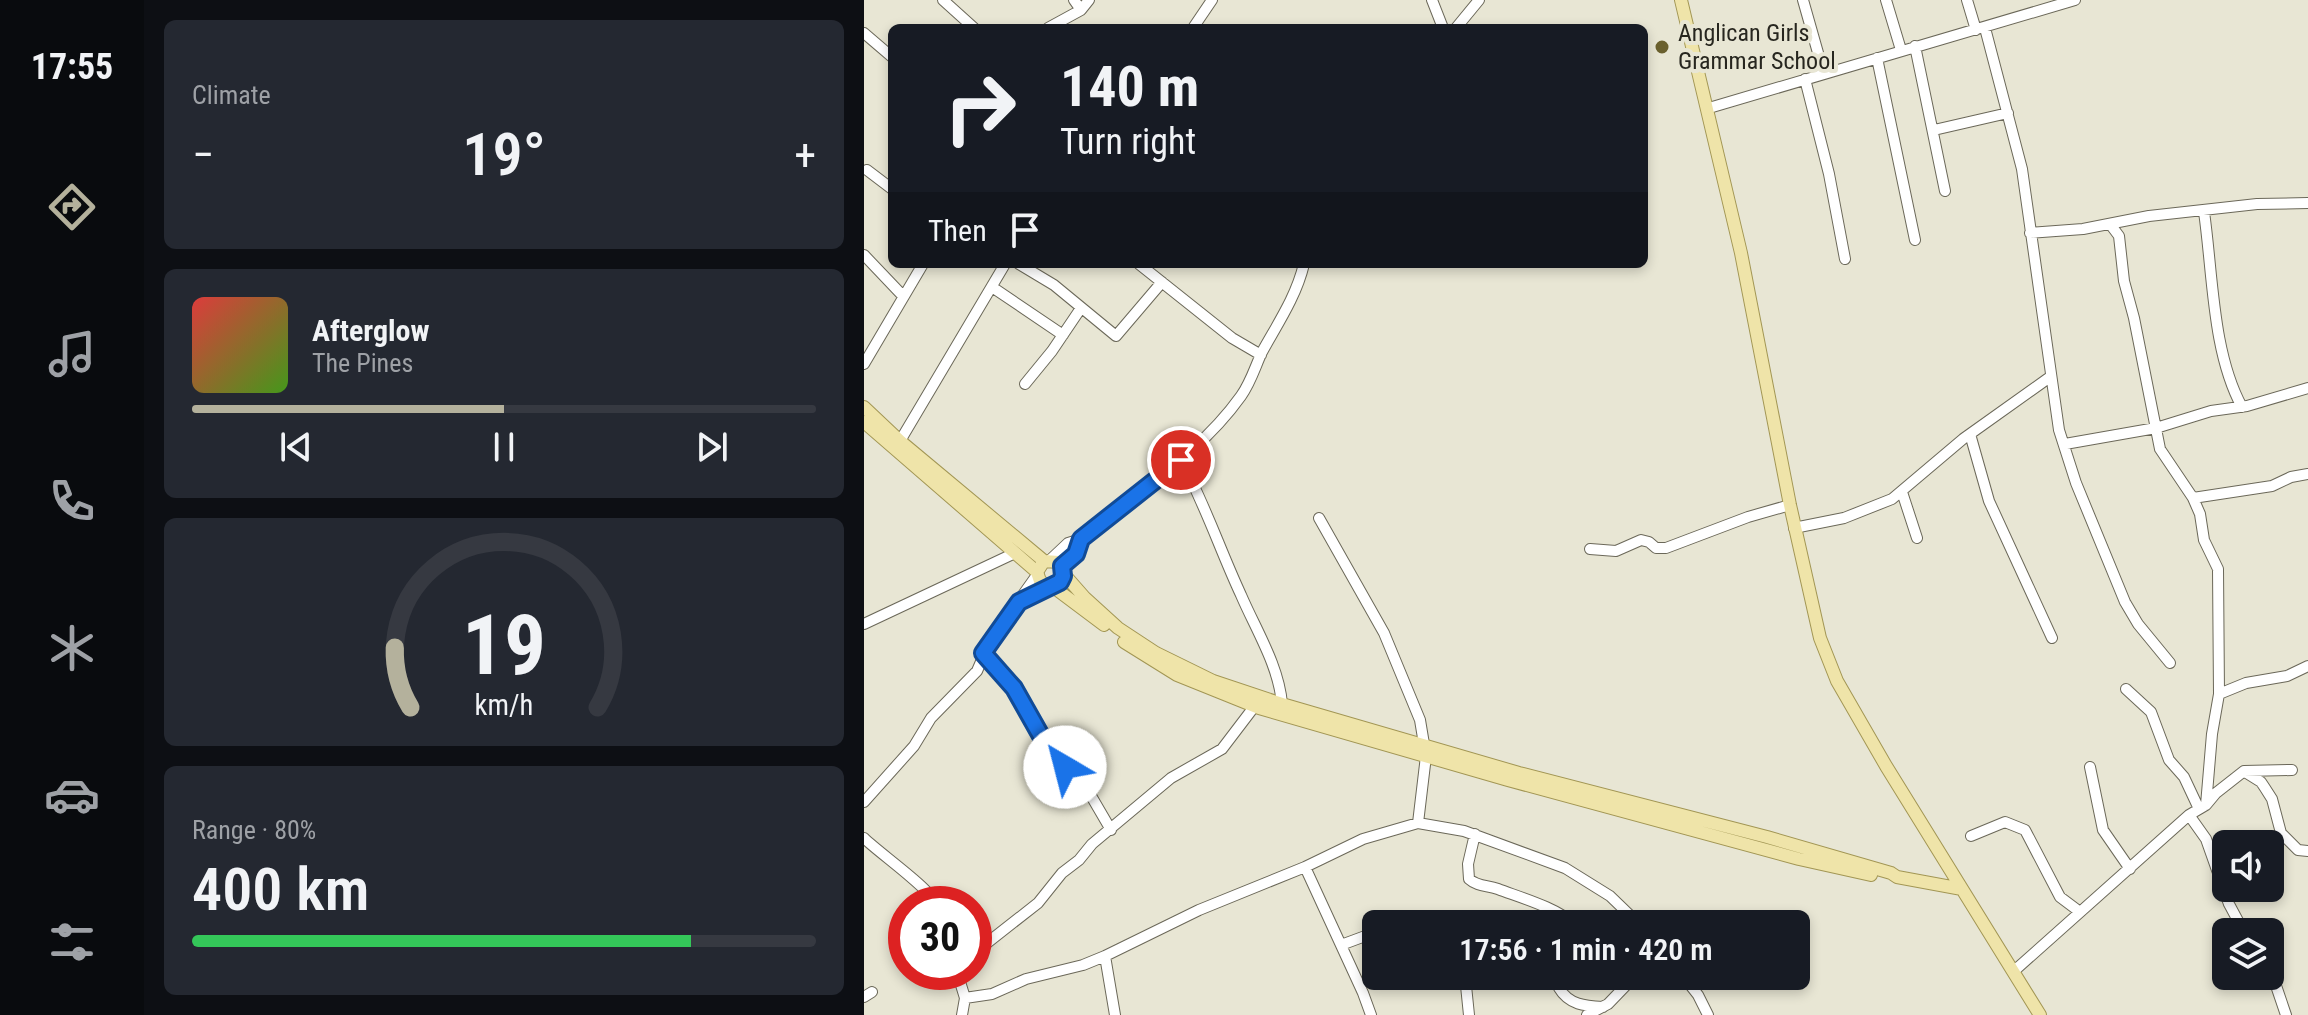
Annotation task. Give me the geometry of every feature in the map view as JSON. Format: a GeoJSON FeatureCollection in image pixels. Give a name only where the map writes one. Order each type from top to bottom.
{"type":"FeatureCollection","features":[{"type":"Feature","properties":{"kind":"main road"},"geometry":{"type":"LineString","coordinates":[[1681,0],[1709,108],[1752,304],[1813,615],[1830,667],[1886,766],[2040,1015]]}},
{"type":"Feature","properties":{"kind":"main road"},"geometry":{"type":"LineString","coordinates":[[864,407],[1062,579],[1050,586]]}},
{"type":"Feature","properties":{"kind":"main road"},"geometry":{"type":"LineString","coordinates":[[864,422],[1015,553],[1049,568],[1118,628],[1156,653],[1213,681],[1425,750]]}},
{"type":"Feature","properties":{"kind":"main road"},"geometry":{"type":"LineString","coordinates":[[1049,568],[1040,581],[1155,663],[1197,685],[1254,707],[1767,837],[1897,877],[1962,889]]}},
{"type":"Feature","properties":{"kind":"street"},"geometry":{"type":"LineString","coordinates":[[943,0],[970,24]]}},
{"type":"Feature","properties":{"kind":"street"},"geometry":{"type":"LineString","coordinates":[[1074,0],[1081,10]]}},
{"type":"Feature","properties":{"kind":"street"},"geometry":{"type":"LineString","coordinates":[[1055,24],[1081,10],[1089,0]]}},
{"type":"Feature","properties":{"kind":"street"},"geometry":{"type":"LineString","coordinates":[[1196,24],[1212,0]]}},
{"type":"Feature","properties":{"kind":"street"},"geometry":{"type":"LineString","coordinates":[[1432,0],[1441,24]]}},
{"type":"Feature","properties":{"kind":"street"},"geometry":{"type":"LineString","coordinates":[[1459,24],[1479,0]]}},
{"type":"Feature","properties":{"kind":"street"},"geometry":{"type":"LineString","coordinates":[[1803,0],[1824,74]]}},
{"type":"Feature","properties":{"kind":"street"},"geometry":{"type":"LineString","coordinates":[[1886,0],[1901,50]]}},
{"type":"Feature","properties":{"kind":"street"},"geometry":{"type":"LineString","coordinates":[[1967,0],[1981,29],[2022,169],[2059,430],[2076,483],[2125,602],[2138,624],[2170,663]]}},
{"type":"Feature","properties":{"kind":"street"},"geometry":{"type":"LineString","coordinates":[[1709,108],[2075,0]]}},
{"type":"Feature","properties":{"kind":"street"},"geometry":{"type":"LineString","coordinates":[[864,33],[888,54]]}},
{"type":"Feature","properties":{"kind":"street"},"geometry":{"type":"LineString","coordinates":[[1915,46],[1945,191]]}},
{"type":"Feature","properties":{"kind":"street"},"geometry":{"type":"LineString","coordinates":[[1877,58],[1915,240]]}},
{"type":"Feature","properties":{"kind":"street"},"geometry":{"type":"LineString","coordinates":[[1805,79],[1829,174],[1845,259]]}},
{"type":"Feature","properties":{"kind":"street"},"geometry":{"type":"LineString","coordinates":[[1934,130],[2008,113]]}},
{"type":"Feature","properties":{"kind":"street"},"geometry":{"type":"LineString","coordinates":[[867,170],[888,186]]}},
{"type":"Feature","properties":{"kind":"street"},"geometry":{"type":"LineString","coordinates":[[2030,233],[2083,229],[2149,216],[2257,204],[2308,203]]}},
{"type":"Feature","properties":{"kind":"street"},"geometry":{"type":"LineString","coordinates":[[2204,212],[2218,322],[2231,382],[2242,407]]}},
{"type":"Feature","properties":{"kind":"street"},"geometry":{"type":"LineString","coordinates":[[2110,224],[2119,236],[2124,281],[2163,454],[2193,498],[2202,521],[2204,540],[2218,569],[2219,694],[2198,810]]}},
{"type":"Feature","properties":{"kind":"street"},"geometry":{"type":"LineString","coordinates":[[864,255],[903,296]]}},
{"type":"Feature","properties":{"kind":"street"},"geometry":{"type":"LineString","coordinates":[[864,364],[920,268]]}},
{"type":"Feature","properties":{"kind":"street"},"geometry":{"type":"LineString","coordinates":[[900,441],[1003,268]]}},
{"type":"Feature","properties":{"kind":"street"},"geometry":{"type":"LineString","coordinates":[[1026,268],[1054,285],[1116,336],[1162,282]]}},
{"type":"Feature","properties":{"kind":"street"},"geometry":{"type":"LineString","coordinates":[[1144,268],[1232,338],[1261,355]]}},
{"type":"Feature","properties":{"kind":"street"},"geometry":{"type":"LineString","coordinates":[[864,802],[914,746],[931,718],[977,671],[983,653],[1019,602],[1049,568],[1076,554],[1081,539],[1207,438],[1253,377],[1261,355],[1292,301],[1303,268]]}},
{"type":"Feature","properties":{"kind":"street"},"geometry":{"type":"LineString","coordinates":[[992,287],[1063,335]]}},
{"type":"Feature","properties":{"kind":"street"},"geometry":{"type":"LineString","coordinates":[[1025,384],[1081,308]]}},
{"type":"Feature","properties":{"kind":"street"},"geometry":{"type":"LineString","coordinates":[[1794,528],[1855,514],[1902,492],[1970,434],[2050,377]]}},
{"type":"Feature","properties":{"kind":"street"},"geometry":{"type":"LineString","coordinates":[[2065,444],[2156,428],[2211,411],[2242,407],[2308,388]]}},
{"type":"Feature","properties":{"kind":"street"},"geometry":{"type":"LineString","coordinates":[[1970,434],[1989,501],[2052,638]]}},
{"type":"Feature","properties":{"kind":"street"},"geometry":{"type":"LineString","coordinates":[[1181,460],[1200,496],[1241,597],[1258,630],[1281,690],[1282,704]]}},
{"type":"Feature","properties":{"kind":"street"},"geometry":{"type":"LineString","coordinates":[[2193,498],[2272,486],[2291,477],[2308,474]]}},
{"type":"Feature","properties":{"kind":"street"},"geometry":{"type":"LineString","coordinates":[[1902,492],[1917,538]]}},
{"type":"Feature","properties":{"kind":"street"},"geometry":{"type":"LineString","coordinates":[[1590,549],[1616,551],[1641,540],[1656,548],[1666,548],[1748,517],[1790,505]]}},
{"type":"Feature","properties":{"kind":"street"},"geometry":{"type":"LineString","coordinates":[[1319,518],[1392,650],[1420,720],[1425,750],[1418,823]]}},
{"type":"Feature","properties":{"kind":"street"},"geometry":{"type":"LineString","coordinates":[[864,624],[1015,553]]}},
{"type":"Feature","properties":{"kind":"street"},"geometry":{"type":"LineString","coordinates":[[1019,602],[1050,586]]}},
{"type":"Feature","properties":{"kind":"street"},"geometry":{"type":"LineString","coordinates":[[983,653],[1014,688],[1053,756],[1083,782],[1111,830]]}},
{"type":"Feature","properties":{"kind":"street"},"geometry":{"type":"LineString","coordinates":[[2219,694],[2246,683],[2287,676],[2308,666]]}},
{"type":"Feature","properties":{"kind":"street"},"geometry":{"type":"LineString","coordinates":[[2126,689],[2151,712],[2169,760],[2184,777],[2236,918]]}},
{"type":"Feature","properties":{"kind":"street"},"geometry":{"type":"LineString","coordinates":[[992,939],[1038,903],[1065,869],[1079,860],[1092,844],[1179,773],[1218,753],[1254,707]]}},
{"type":"Feature","properties":{"kind":"street"},"geometry":{"type":"LineString","coordinates":[[2090,767],[2103,830],[2130,869]]}},
{"type":"Feature","properties":{"kind":"street"},"geometry":{"type":"LineString","coordinates":[[2014,971],[2244,771],[2292,770]]}},
{"type":"Feature","properties":{"kind":"street"},"geometry":{"type":"LineString","coordinates":[[2244,771],[2265,788],[2285,839],[2298,850],[2308,851]]}},
{"type":"Feature","properties":{"kind":"street"},"geometry":{"type":"LineString","coordinates":[[1971,836],[2005,822],[2025,830],[2060,897],[2080,912]]}},
{"type":"Feature","properties":{"kind":"street"},"geometry":{"type":"LineString","coordinates":[[965,998],[992,994],[1026,979],[1083,965],[1199,910],[1305,867],[1363,839],[1418,823],[1475,834],[1565,868],[1610,896],[1624,910]]}},
{"type":"Feature","properties":{"kind":"street"},"geometry":{"type":"LineString","coordinates":[[1475,834],[1468,864],[1469,879],[1476,885],[1494,888],[1550,910]]}},
{"type":"Feature","properties":{"kind":"street"},"geometry":{"type":"LineString","coordinates":[[864,838],[921,886]]}},
{"type":"Feature","properties":{"kind":"street"},"geometry":{"type":"LineString","coordinates":[[1305,867],[1371,1015]]}},
{"type":"Feature","properties":{"kind":"street"},"geometry":{"type":"LineString","coordinates":[[1341,945],[1362,937]]}},
{"type":"Feature","properties":{"kind":"street"},"geometry":{"type":"LineString","coordinates":[[1105,956],[1115,1015]]}},
{"type":"Feature","properties":{"kind":"street"},"geometry":{"type":"LineString","coordinates":[[962,1015],[965,998],[963,990]]}},
{"type":"Feature","properties":{"kind":"street"},"geometry":{"type":"LineString","coordinates":[[1466,990],[1469,1015]]}},
{"type":"Feature","properties":{"kind":"street"},"geometry":{"type":"LineString","coordinates":[[1561,990],[1569,1000],[1584,1006],[1603,1007]]}},
{"type":"Feature","properties":{"kind":"street"},"geometry":{"type":"LineString","coordinates":[[1587,1015],[1603,1007],[1621,990]]}},
{"type":"Feature","properties":{"kind":"street"},"geometry":{"type":"LineString","coordinates":[[1694,990],[1708,1015]]}},
{"type":"Feature","properties":{"kind":"street"},"geometry":{"type":"LineString","coordinates":[[2277,990],[2286,1015]]}},
{"type":"Feature","properties":{"kind":"place","name":"Anglican Girls Grammar School"},"geometry":{"type":"Point","coordinates":[1662,47]}},
{"type":"Feature","properties":{"kind":"route"},"geometry":{"type":"LineString","coordinates":[[1065,767],[1049,750],[1014,688],[983,653],[1019,602],[1060,582],[1062,566],[1076,554],[1081,539],[1181,460]]}}]}
